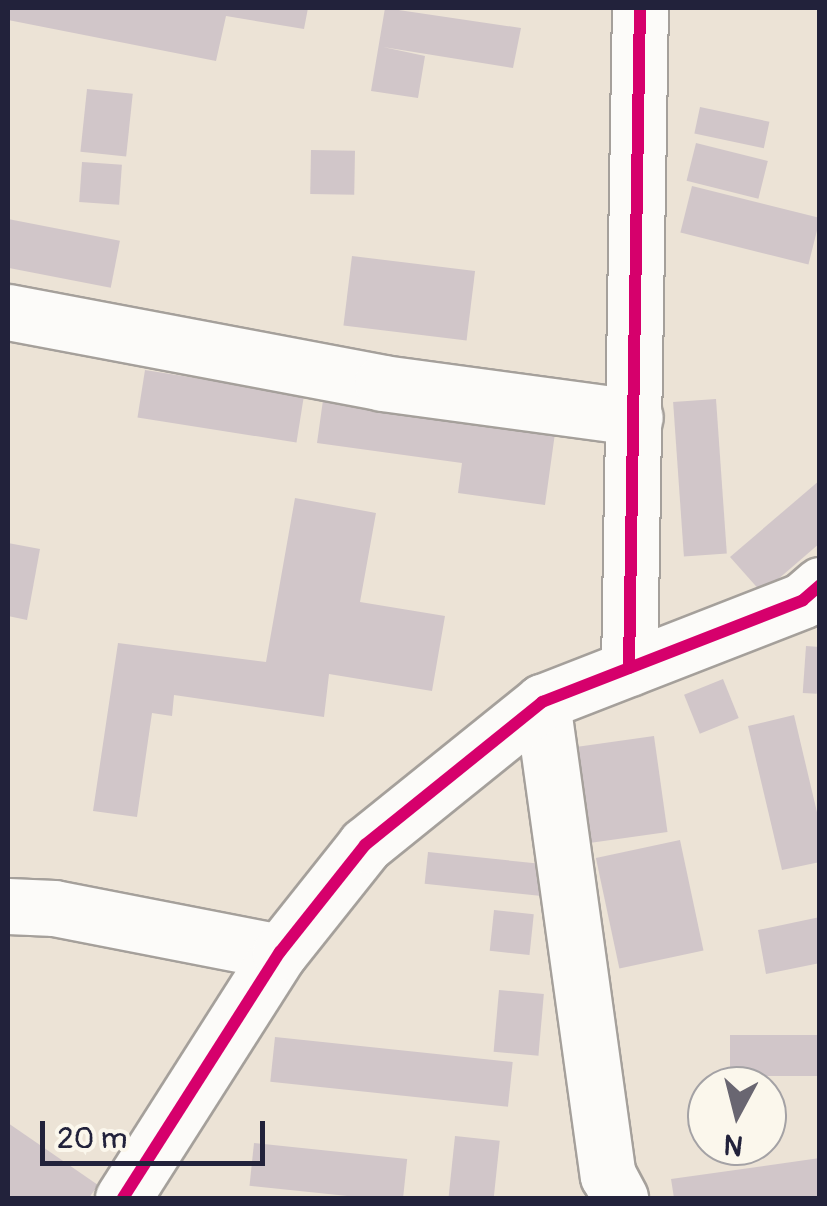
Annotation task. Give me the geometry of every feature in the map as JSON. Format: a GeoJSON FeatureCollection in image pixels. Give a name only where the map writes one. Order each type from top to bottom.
{"type":"FeatureCollection","features":[{"type":"Feature","properties":{"kind":"street"},"geometry":{"type":"LineString","coordinates":[[629,668],[640,8]]}},
{"type":"Feature","properties":{"kind":"street"},"geometry":{"type":"LineString","coordinates":[[8,312],[382,383],[635,416]]}},
{"type":"Feature","properties":{"kind":"street"},"geometry":{"type":"LineString","coordinates":[[123,1198],[280,952],[365,845],[542,702],[803,600],[820,585]]}},
{"type":"Feature","properties":{"kind":"street"},"geometry":{"type":"LineString","coordinates":[[542,702],[608,1175],[620,1198]]}},
{"type":"Feature","properties":{"kind":"street"},"geometry":{"type":"LineString","coordinates":[[8,906],[54,908],[280,952]]}},
{"type":"Feature","properties":{"kind":"building"},"geometry":{"type":"Polygon","coordinates":[[[8,8],[308,8],[304,29],[226,16],[216,61],[8,20],[8,8]]]}},
{"type":"Feature","properties":{"kind":"building"},"geometry":{"type":"Polygon","coordinates":[[[385,8],[521,28],[513,68],[383,47],[425,56],[418,98],[371,91],[385,8]]]}},
{"type":"Feature","properties":{"kind":"building"},"geometry":{"type":"Polygon","coordinates":[[[87,89],[133,94],[126,156],[80,152],[87,89]]]}},
{"type":"Feature","properties":{"kind":"building"},"geometry":{"type":"Polygon","coordinates":[[[700,107],[769,122],[764,148],[694,133],[700,107]]]}},
{"type":"Feature","properties":{"kind":"building"},"geometry":{"type":"Polygon","coordinates":[[[696,143],[768,161],[758,199],[687,181],[696,143]]]}},
{"type":"Feature","properties":{"kind":"building"},"geometry":{"type":"Polygon","coordinates":[[[311,150],[355,151],[354,195],[310,194],[311,150]]]}},
{"type":"Feature","properties":{"kind":"building"},"geometry":{"type":"Polygon","coordinates":[[[82,162],[122,165],[119,205],[79,202],[82,162]]]}},
{"type":"Feature","properties":{"kind":"building"},"geometry":{"type":"Polygon","coordinates":[[[692,186],[820,218],[808,265],[680,233],[692,186]]]}},
{"type":"Feature","properties":{"kind":"building"},"geometry":{"type":"Polygon","coordinates":[[[8,219],[120,241],[111,288],[8,268],[8,219]]]}},
{"type":"Feature","properties":{"kind":"building"},"geometry":{"type":"Polygon","coordinates":[[[352,256],[475,271],[467,341],[343,325],[352,256]]]}},
{"type":"Feature","properties":{"kind":"building"},"geometry":{"type":"Polygon","coordinates":[[[145,370],[304,395],[297,443],[137,417],[145,370]]]}},
{"type":"Feature","properties":{"kind":"building"},"geometry":{"type":"Polygon","coordinates":[[[324,393],[556,426],[545,505],[458,493],[462,463],[317,443],[324,393]]]}},
{"type":"Feature","properties":{"kind":"building"},"geometry":{"type":"Polygon","coordinates":[[[716,399],[727,554],[684,557],[673,402],[716,399]]]}},
{"type":"Feature","properties":{"kind":"building"},"geometry":{"type":"Polygon","coordinates":[[[820,480],[820,543],[762,593],[730,557],[820,480]]]}},
{"type":"Feature","properties":{"kind":"building"},"geometry":{"type":"Polygon","coordinates":[[[295,498],[376,513],[360,602],[445,616],[432,691],[329,674],[324,717],[174,695],[172,716],[152,713],[137,817],[93,811],[118,643],[266,662],[295,498]]]}},
{"type":"Feature","properties":{"kind":"building"},"geometry":{"type":"Polygon","coordinates":[[[8,543],[40,549],[27,620],[8,616],[8,543]]]}},
{"type":"Feature","properties":{"kind":"building"},"geometry":{"type":"Polygon","coordinates":[[[806,646],[820,647],[817,694],[803,693],[806,646]]]}},
{"type":"Feature","properties":{"kind":"building"},"geometry":{"type":"Polygon","coordinates":[[[723,679],[739,718],[700,734],[684,695],[723,679]]]}},
{"type":"Feature","properties":{"kind":"building"},"geometry":{"type":"Polygon","coordinates":[[[794,715],[820,825],[820,862],[782,870],[748,726],[794,715]]]}},
{"type":"Feature","properties":{"kind":"building"},"geometry":{"type":"Polygon","coordinates":[[[654,736],[667,832],[591,843],[578,747],[654,736]]]}},
{"type":"Feature","properties":{"kind":"building"},"geometry":{"type":"Polygon","coordinates":[[[680,840],[703,951],[619,968],[596,858],[680,840]]]}},
{"type":"Feature","properties":{"kind":"building"},"geometry":{"type":"Polygon","coordinates":[[[428,852],[547,865],[544,896],[425,884],[428,852]]]}},
{"type":"Feature","properties":{"kind":"building"},"geometry":{"type":"Polygon","coordinates":[[[494,910],[534,914],[529,955],[490,951],[494,910]]]}},
{"type":"Feature","properties":{"kind":"building"},"geometry":{"type":"Polygon","coordinates":[[[820,917],[820,963],[766,974],[758,930],[820,917]]]}},
{"type":"Feature","properties":{"kind":"building"},"geometry":{"type":"Polygon","coordinates":[[[499,990],[544,994],[538,1056],[494,1052],[499,990]]]}},
{"type":"Feature","properties":{"kind":"building"},"geometry":{"type":"Polygon","coordinates":[[[730,1035],[820,1035],[820,1076],[787,1076],[787,1066],[730,1066],[730,1035]]]}},
{"type":"Feature","properties":{"kind":"building"},"geometry":{"type":"Polygon","coordinates":[[[275,1037],[513,1062],[508,1107],[270,1082],[275,1037]]]}},
{"type":"Feature","properties":{"kind":"building"},"geometry":{"type":"Polygon","coordinates":[[[8,1123],[98,1185],[89,1198],[8,1198],[8,1123]]]}},
{"type":"Feature","properties":{"kind":"building"},"geometry":{"type":"Polygon","coordinates":[[[455,1136],[500,1141],[494,1198],[449,1198],[455,1136]]]}},
{"type":"Feature","properties":{"kind":"building"},"geometry":{"type":"Polygon","coordinates":[[[254,1143],[407,1159],[403,1198],[250,1186],[254,1143]]]}},
{"type":"Feature","properties":{"kind":"building"},"geometry":{"type":"Polygon","coordinates":[[[820,1158],[820,1198],[674,1198],[671,1179],[787,1166],[787,1163],[820,1158]]]}},
{"type":"Feature","properties":{"kind":"cycle path"},"geometry":{"type":"LineString","coordinates":[[629,668],[640,8]]}},
{"type":"Feature","properties":{"kind":"cycle path"},"geometry":{"type":"LineString","coordinates":[[123,1198],[280,952],[365,845],[542,702],[803,600],[820,585]]}}]}
